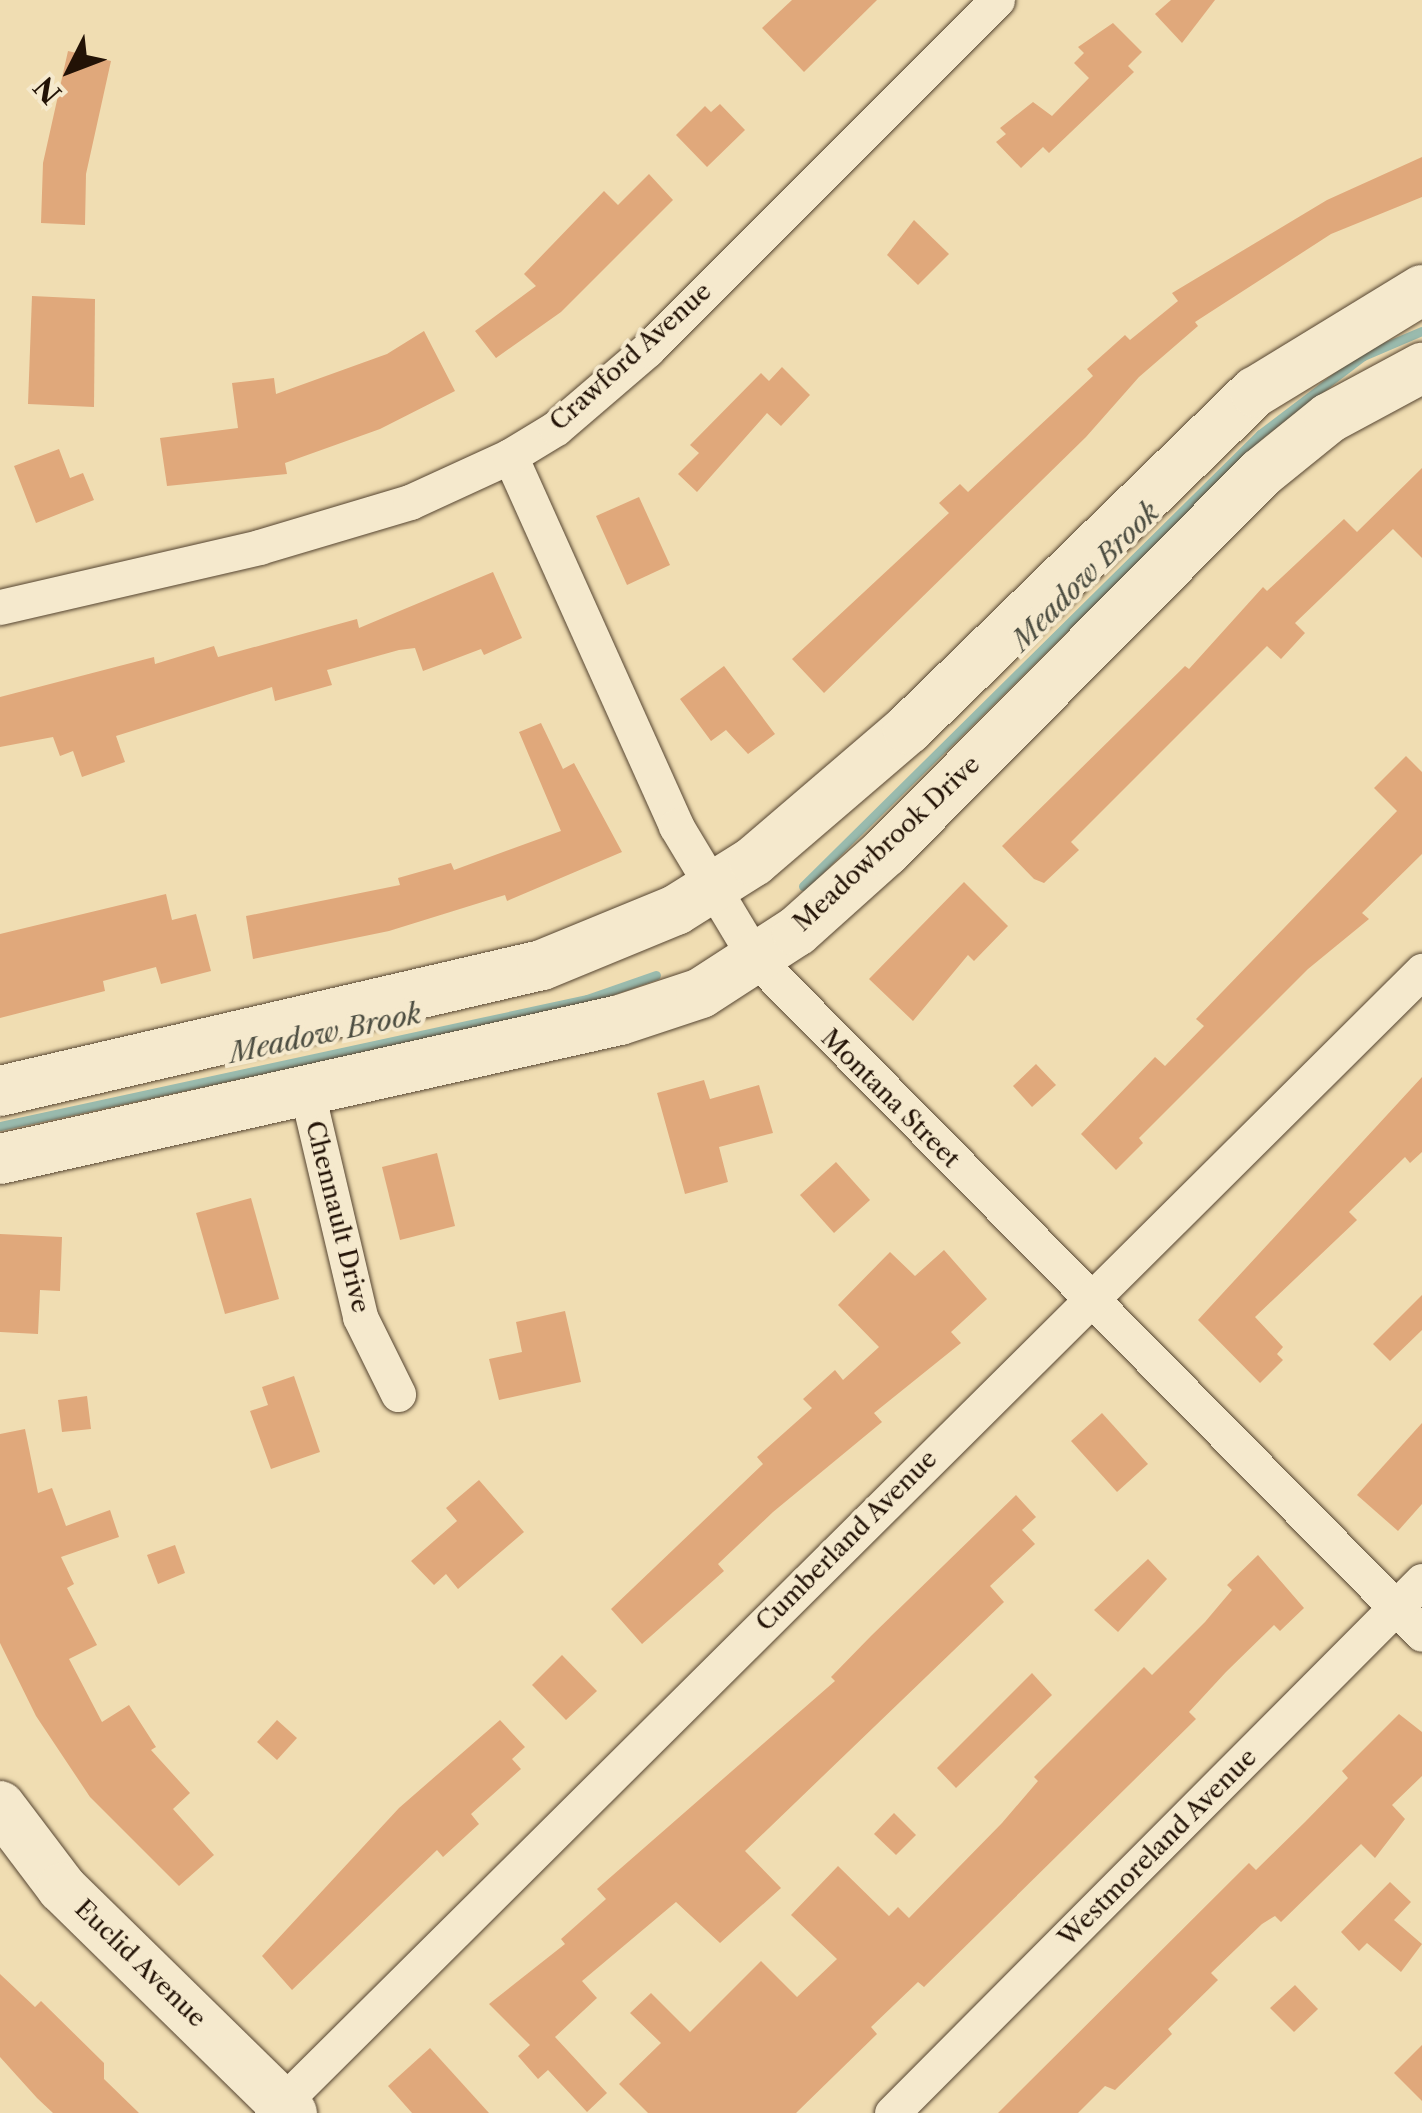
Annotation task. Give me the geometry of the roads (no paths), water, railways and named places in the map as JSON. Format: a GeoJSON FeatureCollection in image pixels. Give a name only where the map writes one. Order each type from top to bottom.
{"type":"FeatureCollection","features":[{"type":"Feature","properties":{"kind":"street","name":"Crawford Avenue"},"geometry":{"type":"LineString","coordinates":[[0,607],[260,548],[410,502],[510,456],[556,428],[648,350],[997,0]]}},
{"type":"Feature","properties":{"kind":"street"},"geometry":{"type":"LineString","coordinates":[[0,1091],[542,965],[676,910],[796,828],[908,729],[1255,392],[1422,290]]}},
{"type":"Feature","properties":{"kind":"street","name":"Meadowbrook Drive"},"geometry":{"type":"LineString","coordinates":[[0,1159],[620,1020],[700,993],[756,959],[885,852],[1261,473],[1329,418],[1422,368]]}},
{"type":"Feature","properties":{"kind":"street","name":"Montana Street"},"geometry":{"type":"LineString","coordinates":[[510,456],[710,889],[756,959],[1088,1301],[1422,1634]]}},
{"type":"Feature","properties":{"kind":"street","name":"Cumberland Avenue"},"geometry":{"type":"LineString","coordinates":[[282,2110],[1422,971]]}},
{"type":"Feature","properties":{"kind":"street","name":"Chennault Drive"},"geometry":{"type":"LineString","coordinates":[[307,1092],[360,1316],[398,1394]]}},
{"type":"Feature","properties":{"kind":"street","name":"Westmoreland Avenue"},"geometry":{"type":"LineString","coordinates":[[892,2113],[1422,1582]]}},
{"type":"Feature","properties":{"kind":"street","name":"Euclid Avenue"},"geometry":{"type":"LineString","coordinates":[[0,1806],[62,1888],[282,2110]]}},
{"type":"Feature","properties":{"kind":"waterway","name":"Meadow Brook"},"geometry":{"type":"LineString","coordinates":[[803,886],[1260,434],[1363,356],[1422,331]]}},
{"type":"Feature","properties":{"kind":"waterway","name":"Meadow Brook"},"geometry":{"type":"LineString","coordinates":[[0,1126],[587,999],[656,975]]}}]}
